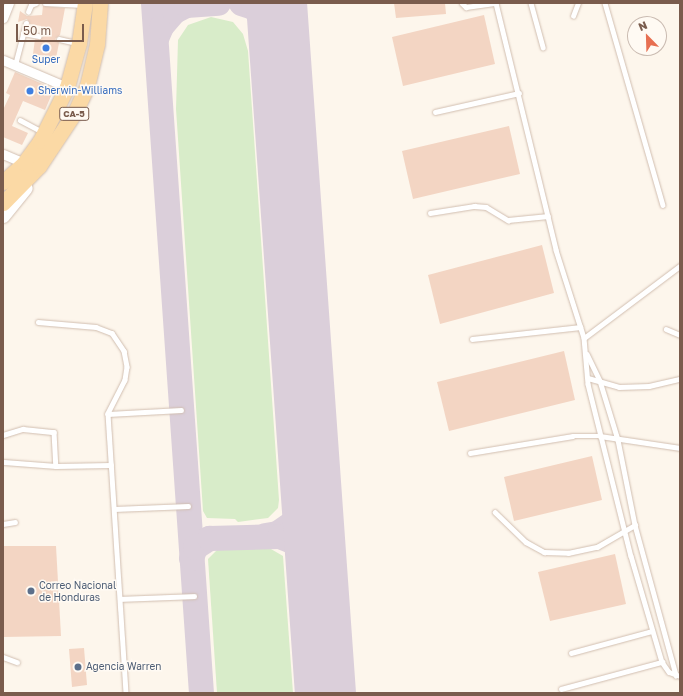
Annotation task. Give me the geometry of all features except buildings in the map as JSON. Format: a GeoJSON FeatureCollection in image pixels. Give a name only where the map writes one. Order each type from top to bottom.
{"type":"FeatureCollection","features":[{"type":"Feature","properties":{"kind":"main road","name":"CA-5"},"geometry":{"type":"LineString","coordinates":[[3,203],[39,166],[75,112],[87,86],[97,44],[100,3]]}},
{"type":"Feature","properties":{"kind":"main road","name":"CA-5"},"geometry":{"type":"LineString","coordinates":[[3,181],[24,163],[44,133],[67,87],[79,43],[85,4]]}},
{"type":"Feature","properties":{"kind":"main road"},"geometry":{"type":"LineString","coordinates":[[3,216],[29,185],[39,166]]}},
{"type":"Feature","properties":{"kind":"street"},"geometry":{"type":"LineString","coordinates":[[3,18],[9,3]]}},
{"type":"Feature","properties":{"kind":"street"},"geometry":{"type":"LineString","coordinates":[[3,60],[67,87]]}},
{"type":"Feature","properties":{"kind":"street"},"geometry":{"type":"LineString","coordinates":[[3,154],[24,163]]}},
{"type":"Feature","properties":{"kind":"lane"},"geometry":{"type":"LineString","coordinates":[[28,12],[31,5],[36,3]]}},
{"type":"Feature","properties":{"kind":"lane"},"geometry":{"type":"LineString","coordinates":[[45,3],[85,4]]}},
{"type":"Feature","properties":{"kind":"lane"},"geometry":{"type":"LineString","coordinates":[[462,3],[466,7],[496,3],[548,216],[584,338],[588,378],[600,436],[624,532],[652,631],[665,670],[678,675]]}},
{"type":"Feature","properties":{"kind":"lane"},"geometry":{"type":"LineString","coordinates":[[530,3],[543,47]]}},
{"type":"Feature","properties":{"kind":"lane"},"geometry":{"type":"LineString","coordinates":[[573,16],[578,3]]}},
{"type":"Feature","properties":{"kind":"lane"},"geometry":{"type":"LineString","coordinates":[[604,3],[663,205]]}},
{"type":"Feature","properties":{"kind":"lane"},"geometry":{"type":"LineString","coordinates":[[15,65],[26,23]]}},
{"type":"Feature","properties":{"kind":"lane"},"geometry":{"type":"LineString","coordinates":[[23,33],[39,36]]}},
{"type":"Feature","properties":{"kind":"lane"},"geometry":{"type":"LineString","coordinates":[[60,39],[79,43]]}},
{"type":"Feature","properties":{"kind":"lane"},"geometry":{"type":"LineString","coordinates":[[435,112],[518,93]]}},
{"type":"Feature","properties":{"kind":"lane"},"geometry":{"type":"LineString","coordinates":[[20,120],[44,133]]}},
{"type":"Feature","properties":{"kind":"lane"},"geometry":{"type":"LineString","coordinates":[[430,213],[474,206],[486,207],[508,220],[548,216]]}},
{"type":"Feature","properties":{"kind":"lane"},"geometry":{"type":"LineString","coordinates":[[584,338],[680,266]]}},
{"type":"Feature","properties":{"kind":"lane"},"geometry":{"type":"LineString","coordinates":[[38,322],[96,327],[119,340],[127,367],[125,380],[108,414],[126,693]]}},
{"type":"Feature","properties":{"kind":"lane"},"geometry":{"type":"LineString","coordinates":[[472,339],[580,327]]}},
{"type":"Feature","properties":{"kind":"lane"},"geometry":{"type":"LineString","coordinates":[[666,329],[680,335]]}},
{"type":"Feature","properties":{"kind":"lane"},"geometry":{"type":"LineString","coordinates":[[586,351],[600,381],[618,440],[635,525],[678,675]]}},
{"type":"Feature","properties":{"kind":"lane"},"geometry":{"type":"LineString","coordinates":[[588,378],[619,387],[648,386],[680,379]]}},
{"type":"Feature","properties":{"kind":"lane"},"geometry":{"type":"LineString","coordinates":[[108,414],[182,410]]}},
{"type":"Feature","properties":{"kind":"lane"},"geometry":{"type":"LineString","coordinates":[[3,435],[23,429],[54,432],[56,466]]}},
{"type":"Feature","properties":{"kind":"lane"},"geometry":{"type":"LineString","coordinates":[[470,453],[573,436],[600,436],[618,440],[680,448]]}},
{"type":"Feature","properties":{"kind":"lane"},"geometry":{"type":"LineString","coordinates":[[4,462],[56,466],[111,465]]}},
{"type":"Feature","properties":{"kind":"lane"},"geometry":{"type":"LineString","coordinates":[[114,509],[188,506]]}},
{"type":"Feature","properties":{"kind":"lane"},"geometry":{"type":"LineString","coordinates":[[495,512],[526,542],[544,552],[568,552],[597,547],[635,525]]}},
{"type":"Feature","properties":{"kind":"lane"},"geometry":{"type":"LineString","coordinates":[[3,524],[15,522]]}},
{"type":"Feature","properties":{"kind":"lane"},"geometry":{"type":"LineString","coordinates":[[120,599],[194,596]]}},
{"type":"Feature","properties":{"kind":"lane"},"geometry":{"type":"LineString","coordinates":[[571,653],[652,631]]}},
{"type":"Feature","properties":{"kind":"lane"},"geometry":{"type":"LineString","coordinates":[[3,657],[17,662]]}},
{"type":"Feature","properties":{"kind":"lane"},"geometry":{"type":"LineString","coordinates":[[561,689],[662,662]]}},
{"type":"Feature","properties":{"kind":"green space"},"geometry":{"type":"Polygon","coordinates":[[[211,17],[233,22],[243,34],[248,51],[279,500],[278,508],[268,518],[238,522],[235,519],[207,518],[203,511],[176,109],[178,40],[188,25],[211,17]]]}},
{"type":"Feature","properties":{"kind":"green space"},"geometry":{"type":"Polygon","coordinates":[[[264,545],[283,556],[293,693],[217,693],[208,559],[220,547],[264,545]]]}},
{"type":"Feature","properties":{"kind":"taxiway"},"geometry":{"type":"LineString","coordinates":[[153,3],[201,693]]}},
{"type":"Feature","properties":{"kind":"taxiway"},"geometry":{"type":"LineString","coordinates":[[156,38],[161,26],[174,11],[186,5],[218,3]]}},
{"type":"Feature","properties":{"kind":"taxiway"},"geometry":{"type":"LineString","coordinates":[[241,3],[253,7],[279,34]]}},
{"type":"Feature","properties":{"kind":"taxiway"},"geometry":{"type":"LineString","coordinates":[[265,535],[277,533],[294,521],[305,505],[311,489]]}},
{"type":"Feature","properties":{"kind":"taxiway"},"geometry":{"type":"LineString","coordinates":[[191,558],[195,547],[209,538],[279,536],[299,544],[309,553],[317,570]]}},
{"type":"Feature","properties":{"kind":"runway"},"geometry":{"type":"LineString","coordinates":[[276,3],[325,693]]}},
{"type":"Feature","properties":{"kind":"place","name":"Super"},"geometry":{"type":"Point","coordinates":[46,48]}},
{"type":"Feature","properties":{"kind":"place","name":"Sherwin-Williams"},"geometry":{"type":"Point","coordinates":[30,91]}},
{"type":"Feature","properties":{"kind":"place","name":"Correo Nacional de Honduras"},"geometry":{"type":"Point","coordinates":[31,591]}},
{"type":"Feature","properties":{"kind":"place","name":"Agencia Warren"},"geometry":{"type":"Point","coordinates":[78,667]}}]}
